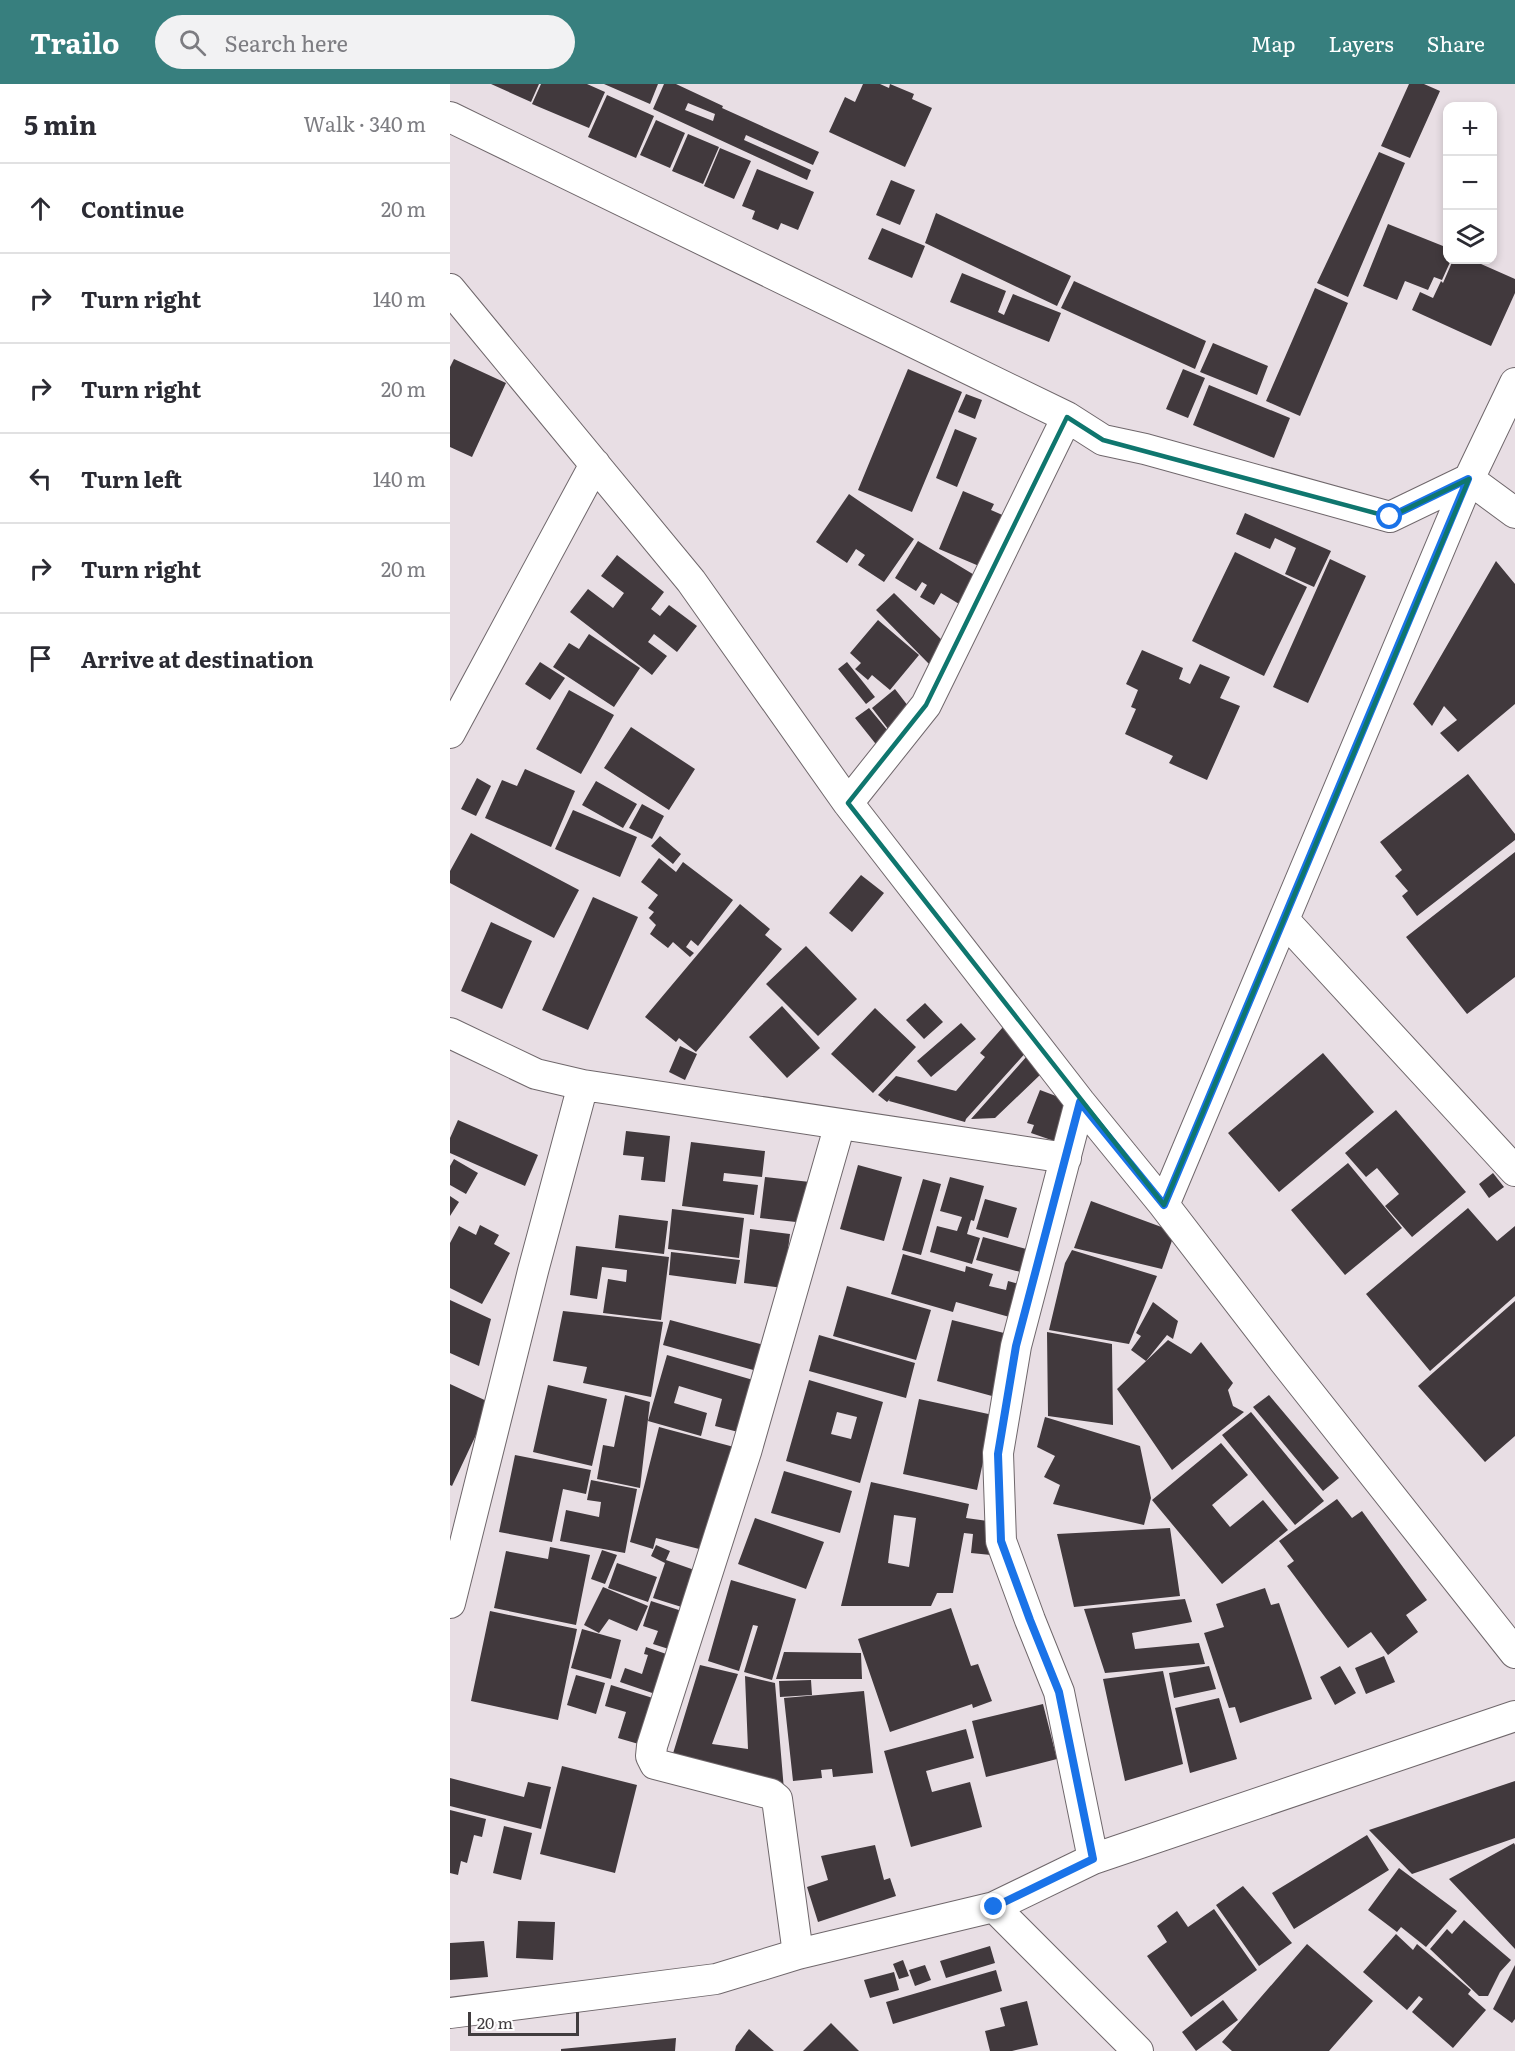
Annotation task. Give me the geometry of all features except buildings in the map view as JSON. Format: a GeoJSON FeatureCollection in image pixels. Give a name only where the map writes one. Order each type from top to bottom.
{"type":"FeatureCollection","features":[{"type":"Feature","properties":{"kind":"street"},"geometry":{"type":"LineString","coordinates":[[450,117],[1067,417],[1103,440],[1145,449],[1390,517],[1468,479]]}},
{"type":"Feature","properties":{"kind":"street"},"geometry":{"type":"LineString","coordinates":[[450,289],[691,581],[848,803],[1080,1102],[1164,1205],[1515,1653]]}},
{"type":"Feature","properties":{"kind":"street"},"geometry":{"type":"LineString","coordinates":[[1164,1205],[1468,479],[1515,382]]}},
{"type":"Feature","properties":{"kind":"street"},"geometry":{"type":"LineString","coordinates":[[848,803],[926,705],[1067,417]]}},
{"type":"Feature","properties":{"kind":"street"},"geometry":{"type":"LineString","coordinates":[[450,733],[595,464]]}},
{"type":"Feature","properties":{"kind":"street"},"geometry":{"type":"LineString","coordinates":[[1468,479],[1515,513]]}},
{"type":"Feature","properties":{"kind":"street"},"geometry":{"type":"LineString","coordinates":[[1284,920],[1515,1171]]}},
{"type":"Feature","properties":{"kind":"street"},"geometry":{"type":"LineString","coordinates":[[450,1033],[536,1074],[583,1085],[1066,1158]]}},
{"type":"Feature","properties":{"kind":"street"},"geometry":{"type":"LineString","coordinates":[[450,1603],[533,1272],[583,1085]]}},
{"type":"Feature","properties":{"kind":"street"},"geometry":{"type":"LineString","coordinates":[[1080,1102],[1016,1346],[998,1454],[1001,1541],[1059,1692],[1093,1859]]}},
{"type":"Feature","properties":{"kind":"street"},"geometry":{"type":"LineString","coordinates":[[798,1954],[777,1799],[771,1794],[655,1764],[651,1756],[652,1746],[746,1452],[840,1124]]}},
{"type":"Feature","properties":{"kind":"street"},"geometry":{"type":"LineString","coordinates":[[450,2013],[716,1979],[798,1954],[994,1907],[1093,1859],[1515,1716]]}},
{"type":"Feature","properties":{"kind":"street"},"geometry":{"type":"LineString","coordinates":[[994,1907],[1138,2051]]}},
{"type":"Feature","properties":{"kind":"highlighted area"},"geometry":{"type":"Polygon","coordinates":[[[1067,417],[1103,440],[1390,517],[1469,479],[1164,1205],[848,803],[926,705],[1067,417]]]}},
{"type":"Feature","properties":{"kind":"route"},"geometry":{"type":"LineString","coordinates":[[994,1907],[1093,1859],[1059,1692],[1001,1541],[998,1454],[1016,1346],[1080,1102],[1164,1205],[1468,479],[1390,517]]}}]}
